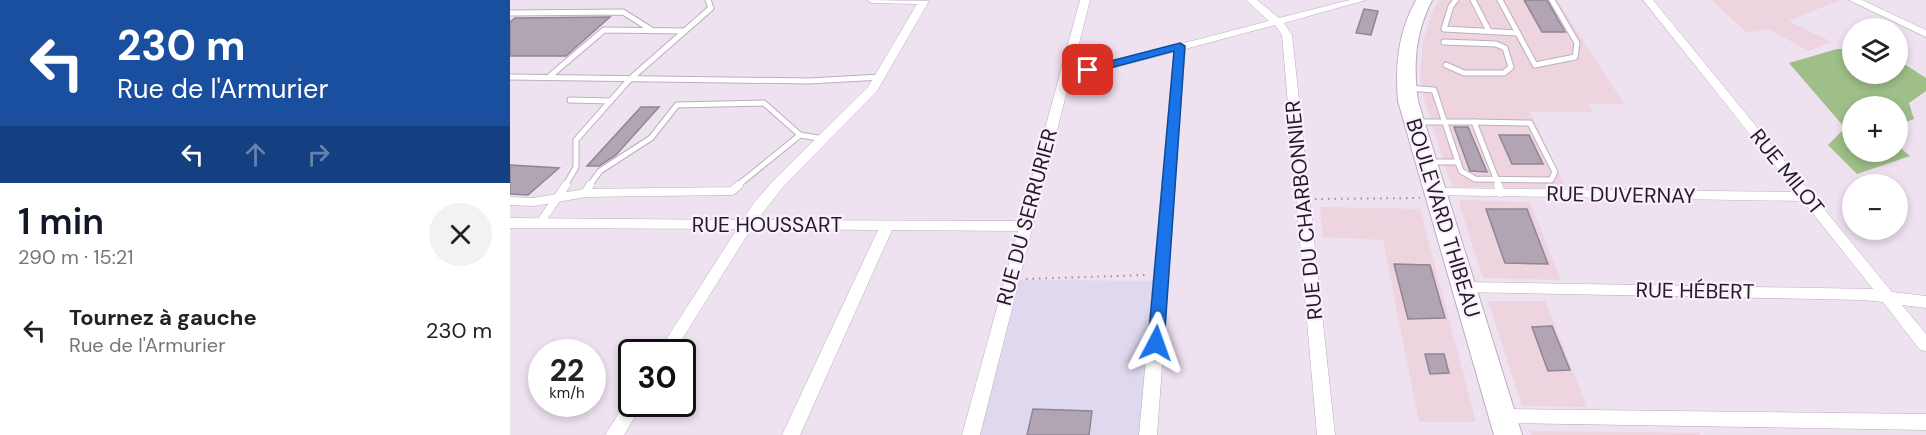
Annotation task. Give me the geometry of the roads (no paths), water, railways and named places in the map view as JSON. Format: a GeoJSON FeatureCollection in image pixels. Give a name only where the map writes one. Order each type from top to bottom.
{"type":"FeatureCollection","features":[{"type":"Feature","properties":{"kind":"main road","name":"BOULEVARD THIBEAU"},"geometry":{"type":"LineString","coordinates":[[1424,0],[1414,19],[1408,41],[1404,63],[1407,88],[1414,122],[1505,425]]}},
{"type":"Feature","properties":{"kind":"street"},"geometry":{"type":"LineString","coordinates":[[674,339],[768,195],[861,103],[881,77],[924,1],[872,0]]}},
{"type":"Feature","properties":{"kind":"street","name":"RUE DU SERRURIER"},"geometry":{"type":"LineString","coordinates":[[971,435],[1085,0]]}},
{"type":"Feature","properties":{"kind":"street","name":"RUE DU CHARBONNIER"},"geometry":{"type":"LineString","coordinates":[[1251,0],[1276,21],[1287,35],[1326,435]]}},
{"type":"Feature","properties":{"kind":"street"},"geometry":{"type":"LineString","coordinates":[[1064,76],[1361,0]]}},
{"type":"Feature","properties":{"kind":"street","name":"RUE MILOT"},"geometry":{"type":"LineString","coordinates":[[1648,0],[1926,345]]}},
{"type":"Feature","properties":{"kind":"street"},"geometry":{"type":"LineString","coordinates":[[1854,0],[1926,34]]}},
{"type":"Feature","properties":{"kind":"street"},"geometry":{"type":"LineString","coordinates":[[1148,435],[1180,46]]}},
{"type":"Feature","properties":{"kind":"street","name":"RUE DUVERNAY"},"geometry":{"type":"LineString","coordinates":[[1436,192],[1807,197]]}},
{"type":"Feature","properties":{"kind":"street","name":"RUE HOUSSART"},"geometry":{"type":"LineString","coordinates":[[510,223],[1024,226]]}},
{"type":"Feature","properties":{"kind":"street"},"geometry":{"type":"LineString","coordinates":[[791,435],[886,225]]}},
{"type":"Feature","properties":{"kind":"street","name":"RUE HÉBERT"},"geometry":{"type":"LineString","coordinates":[[1464,288],[1864,294],[1926,302]]}},
{"type":"Feature","properties":{"kind":"street"},"geometry":{"type":"LineString","coordinates":[[614,435],[626,417]]}},
{"type":"Feature","properties":{"kind":"street"},"geometry":{"type":"LineString","coordinates":[[1505,425],[1926,422]]}},
{"type":"Feature","properties":{"kind":"lane"},"geometry":{"type":"LineString","coordinates":[[540,223],[559,198],[576,167],[576,141],[630,79],[711,8],[708,0]]}},
{"type":"Feature","properties":{"kind":"lane"},"geometry":{"type":"LineString","coordinates":[[1456,0],[1450,6],[1444,29],[1518,33]]}},
{"type":"Feature","properties":{"kind":"lane"},"geometry":{"type":"LineString","coordinates":[[1473,0],[1489,31]]}},
{"type":"Feature","properties":{"kind":"lane"},"geometry":{"type":"LineString","coordinates":[[1500,0],[1535,65],[1575,57],[1577,43],[1573,32],[1552,0]]}},
{"type":"Feature","properties":{"kind":"lane"},"geometry":{"type":"LineString","coordinates":[[510,13],[623,12],[650,29]]}},
{"type":"Feature","properties":{"kind":"lane"},"geometry":{"type":"LineString","coordinates":[[550,76],[604,30],[685,31]]}},
{"type":"Feature","properties":{"kind":"lane"},"geometry":{"type":"LineString","coordinates":[[1444,42],[1496,44],[1505,48],[1511,67],[1504,73],[1464,73],[1446,64]]}},
{"type":"Feature","properties":{"kind":"lane"},"geometry":{"type":"LineString","coordinates":[[510,77],[808,81],[881,77]]}},
{"type":"Feature","properties":{"kind":"lane"},"geometry":{"type":"LineString","coordinates":[[1407,88],[1434,90],[1443,122],[1461,171],[1475,179],[1551,180],[1555,172],[1530,123],[1473,122],[1443,122],[1414,122]]}},
{"type":"Feature","properties":{"kind":"lane"},"geometry":{"type":"LineString","coordinates":[[570,100],[611,101]]}},
{"type":"Feature","properties":{"kind":"lane"},"geometry":{"type":"LineString","coordinates":[[585,193],[600,171],[651,138],[677,105],[764,103],[800,135],[824,139]]}},
{"type":"Feature","properties":{"kind":"lane"},"geometry":{"type":"LineString","coordinates":[[1473,122],[1501,193]]}},
{"type":"Feature","properties":{"kind":"lane"},"geometry":{"type":"LineString","coordinates":[[510,201],[559,198],[585,193],[732,191],[800,135]]}},
{"type":"Feature","properties":{"kind":"lane"},"geometry":{"type":"LineString","coordinates":[[1426,162],[1458,162]]}}]}
